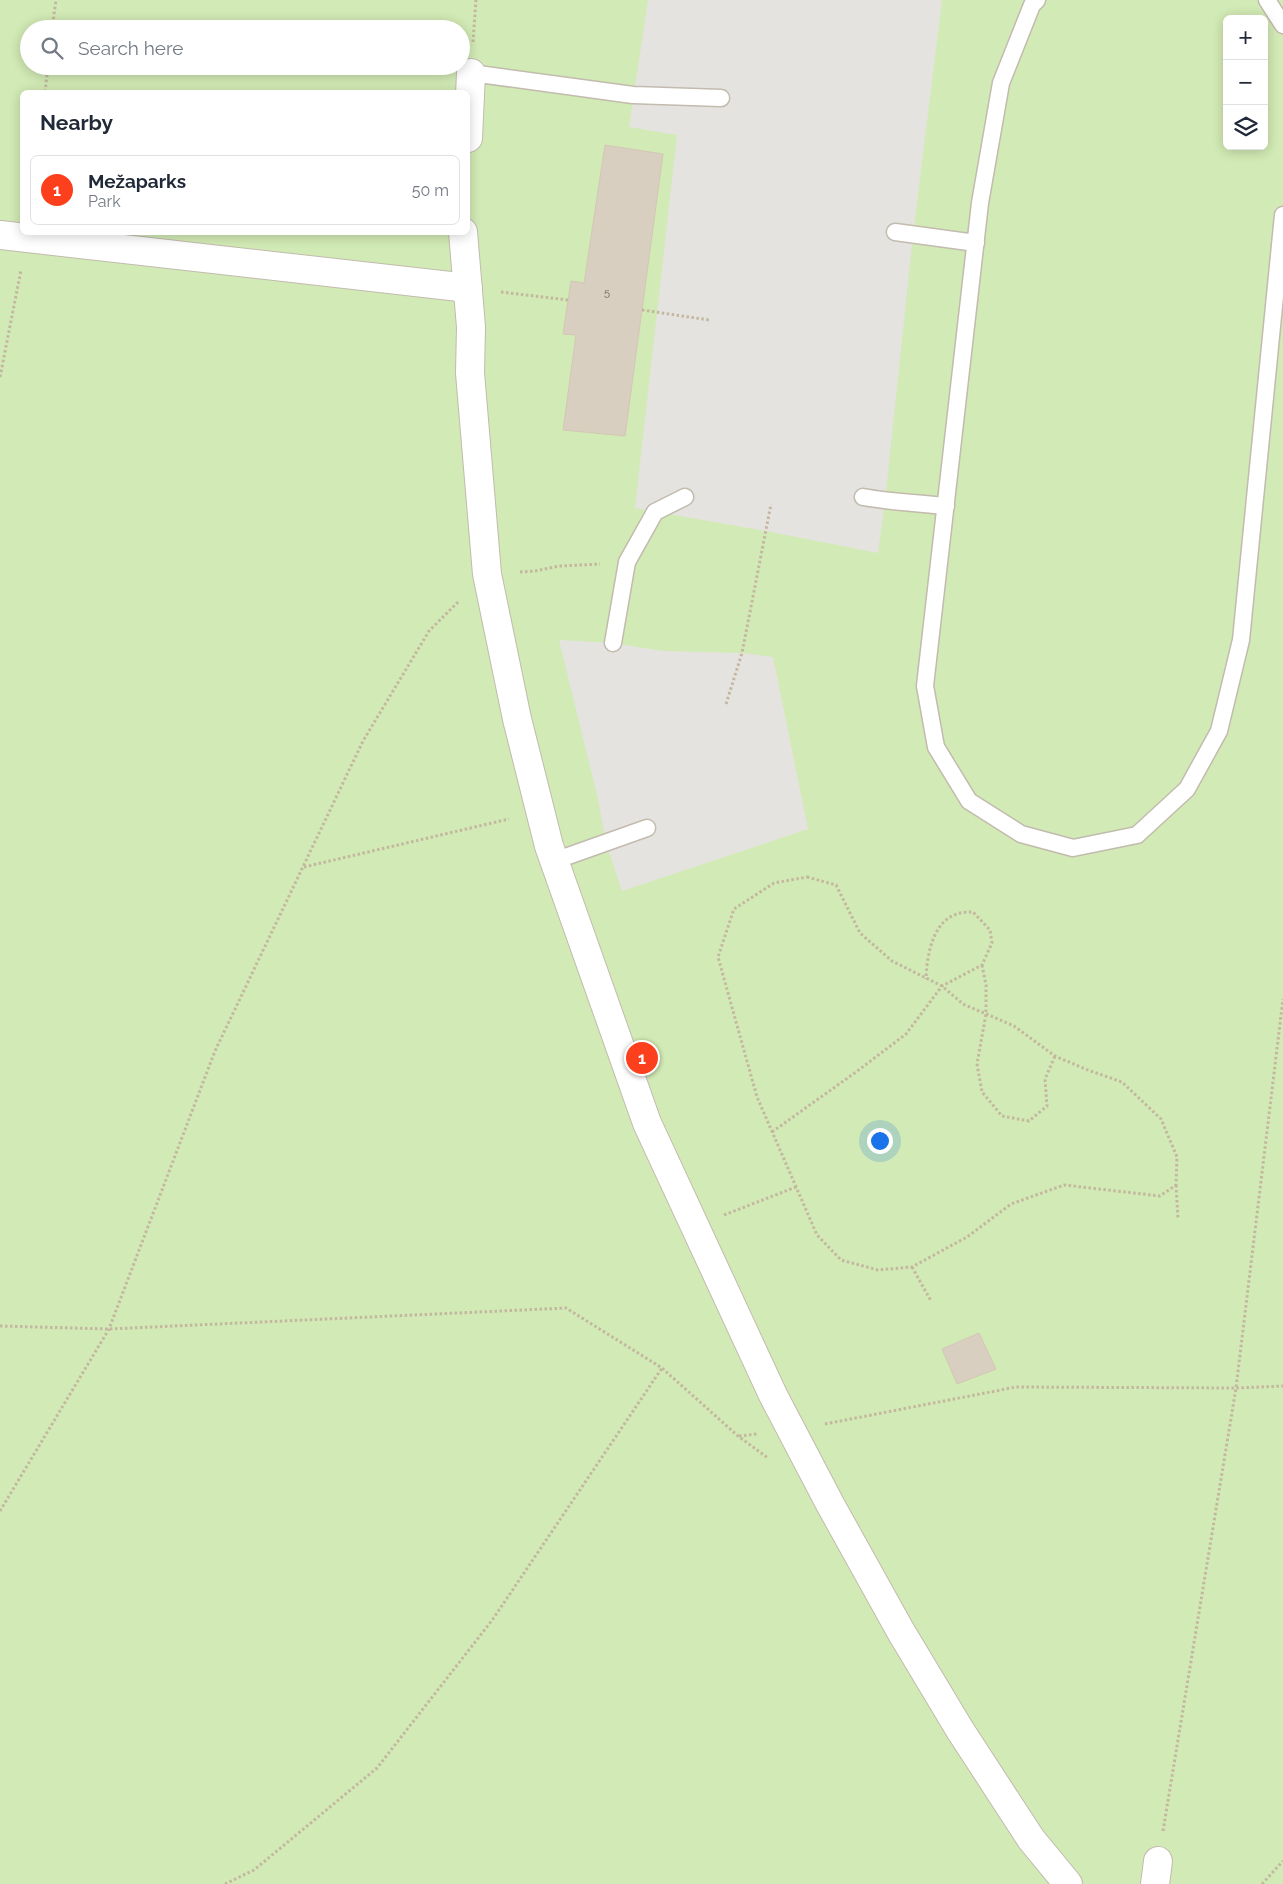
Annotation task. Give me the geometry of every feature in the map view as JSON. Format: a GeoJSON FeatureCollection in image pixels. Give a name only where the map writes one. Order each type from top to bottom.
{"type":"FeatureCollection","features":[{"type":"Feature","properties":{"kind":"street"},"geometry":{"type":"LineString","coordinates":[[470,95],[471,73]]}},
{"type":"Feature","properties":{"kind":"street"},"geometry":{"type":"LineString","coordinates":[[0,235],[468,288]]}},
{"type":"Feature","properties":{"kind":"street"},"geometry":{"type":"LineString","coordinates":[[463,235],[471,327],[470,373],[487,574],[518,719],[554,861],[648,1124],[773,1395],[900,1630],[955,1722],[1031,1839],[1068,1884]]}},
{"type":"Feature","properties":{"kind":"lane"},"geometry":{"type":"LineString","coordinates":[[1267,0],[1281,19],[1283,25]]}},
{"type":"Feature","properties":{"kind":"lane"},"geometry":{"type":"LineString","coordinates":[[1029,2],[1001,83],[980,203],[925,686],[936,747],[970,801],[1021,834],[1073,848],[1137,835],[1187,789],[1219,731],[1241,640],[1283,215]]}},
{"type":"Feature","properties":{"kind":"lane"},"geometry":{"type":"LineString","coordinates":[[471,73],[633,95],[721,98]]}},
{"type":"Feature","properties":{"kind":"lane"},"geometry":{"type":"LineString","coordinates":[[895,232],[976,243]]}},
{"type":"Feature","properties":{"kind":"lane"},"geometry":{"type":"LineString","coordinates":[[613,643],[627,562],[655,512],[685,497]]}},
{"type":"Feature","properties":{"kind":"lane"},"geometry":{"type":"LineString","coordinates":[[863,497],[885,501],[904,501],[946,506]]}},
{"type":"Feature","properties":{"kind":"lane"},"geometry":{"type":"LineString","coordinates":[[554,861],[648,828]]}},
{"type":"Feature","properties":{"kind":"path"},"geometry":{"type":"LineString","coordinates":[[53,20],[56,0]]}},
{"type":"Feature","properties":{"kind":"path"},"geometry":{"type":"LineString","coordinates":[[471,73],[476,0]]}},
{"type":"Feature","properties":{"kind":"path"},"geometry":{"type":"LineString","coordinates":[[45,90],[47,75]]}},
{"type":"Feature","properties":{"kind":"path"},"geometry":{"type":"LineString","coordinates":[[0,377],[28,239]]}},
{"type":"Feature","properties":{"kind":"path"},"geometry":{"type":"LineString","coordinates":[[468,288],[568,300]]}},
{"type":"Feature","properties":{"kind":"path"},"geometry":{"type":"LineString","coordinates":[[642,310],[709,320]]}},
{"type":"Feature","properties":{"kind":"path"},"geometry":{"type":"LineString","coordinates":[[726,704],[742,653],[771,504]]}},
{"type":"Feature","properties":{"kind":"path"},"geometry":{"type":"LineString","coordinates":[[0,1511],[109,1329],[215,1051],[363,741],[429,631],[487,574],[535,571],[560,566],[627,562]]}},
{"type":"Feature","properties":{"kind":"path"},"geometry":{"type":"LineString","coordinates":[[303,867],[542,811]]}},
{"type":"Feature","properties":{"kind":"path"},"geometry":{"type":"LineString","coordinates":[[1176,1184],[1160,1196],[1064,1185],[1011,1204],[967,1237],[912,1267],[878,1270],[840,1260],[818,1235],[757,1097],[718,957],[734,909],[774,883],[807,877],[836,885],[860,933],[892,961],[942,986],[963,1004],[1014,1026],[1055,1056],[1085,1070],[1122,1082],[1161,1119],[1177,1157],[1178,1219]]}},
{"type":"Feature","properties":{"kind":"path"},"geometry":{"type":"LineString","coordinates":[[926,979],[926,961],[938,926],[957,914],[973,912],[990,930],[992,943],[982,965],[986,985],[986,1014],[977,1064],[982,1092],[1002,1116],[1029,1121],[1047,1106],[1045,1079],[1055,1056]]}},
{"type":"Feature","properties":{"kind":"path"},"geometry":{"type":"LineString","coordinates":[[772,1132],[906,1034],[942,986],[982,965]]}},
{"type":"Feature","properties":{"kind":"path"},"geometry":{"type":"LineString","coordinates":[[1157,1872],[1236,1388],[1283,999]]}},
{"type":"Feature","properties":{"kind":"path"},"geometry":{"type":"LineString","coordinates":[[696,1226],[796,1187]]}},
{"type":"Feature","properties":{"kind":"path"},"geometry":{"type":"LineString","coordinates":[[912,1267],[931,1301]]}},
{"type":"Feature","properties":{"kind":"path"},"geometry":{"type":"LineString","coordinates":[[0,1326],[109,1329],[566,1308],[662,1368],[738,1436],[769,1459]]}},
{"type":"Feature","properties":{"kind":"path"},"geometry":{"type":"LineString","coordinates":[[225,1884],[254,1870],[377,1768],[493,1619],[662,1368]]}},
{"type":"Feature","properties":{"kind":"path"},"geometry":{"type":"LineString","coordinates":[[738,1436],[791,1430],[1016,1387],[1236,1388],[1283,1386]]}},
{"type":"Feature","properties":{"kind":"path"},"geometry":{"type":"LineString","coordinates":[[1262,1884],[1283,1861]]}},
{"type":"Feature","properties":{"kind":"green space"},"geometry":{"type":"Polygon","coordinates":[[[0,0],[1283,0],[1283,1884],[0,1884],[0,0]]]}},
{"type":"Feature","properties":{"kind":"shaded area"},"geometry":{"type":"Polygon","coordinates":[[[648,0],[942,0],[913,235],[878,553],[635,508],[677,135],[629,127],[648,0]]]}},
{"type":"Feature","properties":{"kind":"shaded area"},"geometry":{"type":"Polygon","coordinates":[[[559,640],[613,643],[663,651],[742,653],[773,657],[808,829],[622,891],[606,843],[598,799],[559,640]]]}},
{"type":"Feature","properties":{"kind":"building"},"geometry":{"type":"Polygon","coordinates":[[[605,145],[663,154],[625,436],[563,430],[576,335],[563,334],[571,281],[584,283],[605,145]]]}},
{"type":"Feature","properties":{"kind":"building"},"geometry":{"type":"Polygon","coordinates":[[[979,1333],[996,1369],[957,1384],[942,1349],[979,1333]]]}},
{"type":"Feature","properties":{"kind":"place","name":"Mežaparks"},"geometry":{"type":"Point","coordinates":[642,1058]}}]}
